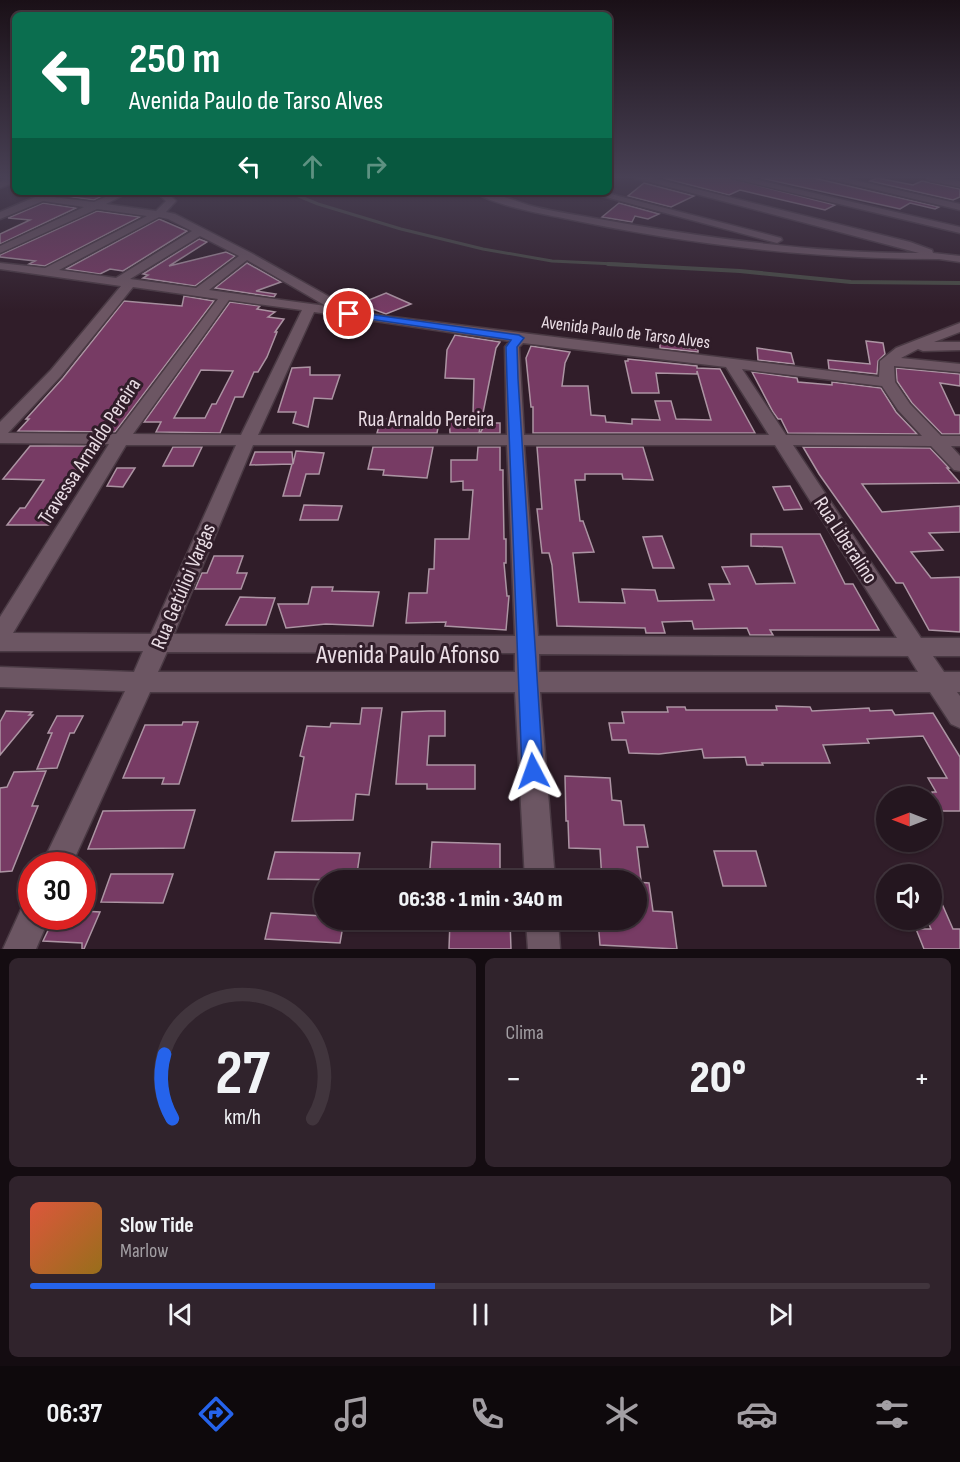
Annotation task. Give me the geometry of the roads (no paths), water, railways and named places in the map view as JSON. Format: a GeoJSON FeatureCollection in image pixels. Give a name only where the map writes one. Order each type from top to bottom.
{"type":"FeatureCollection","features":[{"type":"Feature","properties":{"kind":"street"},"geometry":{"type":"LineString","coordinates":[[0,250],[60,222]]}},
{"type":"Feature","properties":{"kind":"street"},"geometry":{"type":"LineString","coordinates":[[47,272],[142,222]]}},
{"type":"Feature","properties":{"kind":"street"},"geometry":{"type":"LineString","coordinates":[[182,222],[247,255],[349,314]]}},
{"type":"Feature","properties":{"kind":"street"},"geometry":{"type":"LineString","coordinates":[[601,222],[736,244],[792,250],[939,256],[960,259]]}},
{"type":"Feature","properties":{"kind":"street"},"geometry":{"type":"LineString","coordinates":[[709,222],[819,250]]}},
{"type":"Feature","properties":{"kind":"street"},"geometry":{"type":"LineString","coordinates":[[816,222],[906,244],[939,256]]}},
{"type":"Feature","properties":{"kind":"street"},"geometry":{"type":"LineString","coordinates":[[926,222],[960,230]]}},
{"type":"Feature","properties":{"kind":"street"},"geometry":{"type":"LineString","coordinates":[[0,432],[56,374],[124,282],[199,232]]}},
{"type":"Feature","properties":{"kind":"street"},"geometry":{"type":"LineString","coordinates":[[197,293],[247,255]]}},
{"type":"Feature","properties":{"kind":"street","name":"Avenida Paulo de Tarso Alves"},"geometry":{"type":"LineString","coordinates":[[0,266],[310,307],[519,338],[887,381]]}},
{"type":"Feature","properties":{"kind":"street","name":"Travessa Arnaldo Pereira"},"geometry":{"type":"LineString","coordinates":[[0,638],[30,584],[120,440],[226,296]]}},
{"type":"Feature","properties":{"kind":"street","name":"Rua Getúlioi Vargas"},"geometry":{"type":"LineString","coordinates":[[63,852],[142,682],[283,360],[310,307]]}},
{"type":"Feature","properties":{"kind":"street"},"geometry":{"type":"LineString","coordinates":[[886,361],[901,351],[960,327]]}},
{"type":"Feature","properties":{"kind":"street"},"geometry":{"type":"LineString","coordinates":[[519,338],[512,347],[515,442],[539,870]]}},
{"type":"Feature","properties":{"kind":"street"},"geometry":{"type":"LineString","coordinates":[[914,347],[960,346]]}},
{"type":"Feature","properties":{"kind":"street"},"geometry":{"type":"LineString","coordinates":[[886,361],[960,368]]}},
{"type":"Feature","properties":{"kind":"street"},"geometry":{"type":"LineString","coordinates":[[886,361],[887,381],[904,407],[960,466]]}},
{"type":"Feature","properties":{"kind":"street","name":"Rua Liberalino"},"geometry":{"type":"LineString","coordinates":[[731,363],[915,648],[949,682],[960,717]]}},
{"type":"Feature","properties":{"kind":"street","name":"Rua Arnaldo Pereira"},"geometry":{"type":"LineString","coordinates":[[0,438],[515,442],[782,439],[960,441]]}},
{"type":"Feature","properties":{"kind":"street","name":"Avenida Paulo Afonso"},"geometry":{"type":"LineString","coordinates":[[0,642],[960,647]]}},
{"type":"Feature","properties":{"kind":"street","name":"Avenida Paulo Afonso"},"geometry":{"type":"LineString","coordinates":[[0,677],[142,682],[949,682]]}},
{"type":"Feature","properties":{"kind":"street"},"geometry":{"type":"LineString","coordinates":[[19,949],[28,930]]}},
{"type":"Feature","properties":{"kind":"street"},"geometry":{"type":"LineString","coordinates":[[543,930],[544,949]]}},
{"type":"Feature","properties":{"kind":"waterway"},"geometry":{"type":"LineString","coordinates":[[379,222],[483,249],[552,261],[636,265]]}},
{"type":"Feature","properties":{"kind":"waterway"},"geometry":{"type":"LineString","coordinates":[[608,264],[740,271],[851,282],[960,283]]}}]}
